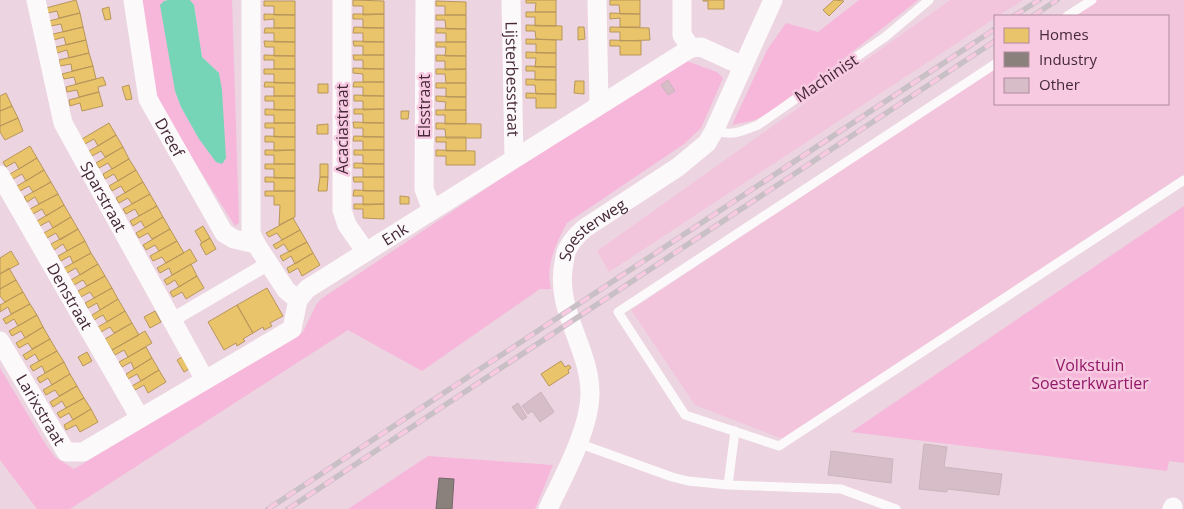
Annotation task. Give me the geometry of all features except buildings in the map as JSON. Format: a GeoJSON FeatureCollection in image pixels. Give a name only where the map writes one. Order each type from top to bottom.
{"type":"FeatureCollection","features":[{"type":"Feature","properties":{"kind":"street","name":"Sparstraat"},"geometry":{"type":"LineString","coordinates":[[36,0],[63,124],[205,380]]}},
{"type":"Feature","properties":{"kind":"street","name":"Dreef"},"geometry":{"type":"LineString","coordinates":[[133,0],[148,99],[224,233],[234,239],[256,244]]}},
{"type":"Feature","properties":{"kind":"street"},"geometry":{"type":"LineString","coordinates":[[140,418],[292,329],[298,300],[286,290],[251,233],[252,0]]}},
{"type":"Feature","properties":{"kind":"street","name":"Acaciastraat"},"geometry":{"type":"LineString","coordinates":[[342,0],[342,210],[347,225],[366,252]]}},
{"type":"Feature","properties":{"kind":"street","name":"Elsstraat"},"geometry":{"type":"LineString","coordinates":[[424,0],[424,189],[432,210]]}},
{"type":"Feature","properties":{"kind":"street","name":"Lijsterbesstraat"},"geometry":{"type":"LineString","coordinates":[[510,0],[514,158]]}},
{"type":"Feature","properties":{"kind":"street"},"geometry":{"type":"LineString","coordinates":[[597,0],[599,104]]}},
{"type":"Feature","properties":{"kind":"street"},"geometry":{"type":"LineString","coordinates":[[682,0],[682,35],[691,48],[701,47],[743,66]]}},
{"type":"Feature","properties":{"kind":"street","name":"Soesterweg"},"geometry":{"type":"LineString","coordinates":[[548,509],[578,443],[587,416],[590,396],[589,374],[569,317],[562,288],[562,271],[566,250],[585,228],[678,167],[706,143],[714,130],[773,0]]}},
{"type":"Feature","properties":{"kind":"street","name":"Enk"},"geometry":{"type":"LineString","coordinates":[[298,300],[307,289],[691,48]]}},
{"type":"Feature","properties":{"kind":"street","name":"Denstraat"},"geometry":{"type":"LineString","coordinates":[[0,175],[140,418]]}},
{"type":"Feature","properties":{"kind":"street"},"geometry":{"type":"LineString","coordinates":[[172,320],[269,263]]}},
{"type":"Feature","properties":{"kind":"street","name":"Larixstraat"},"geometry":{"type":"LineString","coordinates":[[0,342],[66,452],[83,452],[140,418]]}},
{"type":"Feature","properties":{"kind":"lane","name":"Machinist"},"geometry":{"type":"LineString","coordinates":[[714,130],[727,135],[736,134],[758,125],[885,37],[929,0]]}},
{"type":"Feature","properties":{"kind":"lane"},"geometry":{"type":"LineString","coordinates":[[1069,15],[1092,0]]}},
{"type":"Feature","properties":{"kind":"lane"},"geometry":{"type":"LineString","coordinates":[[994,65],[618,312],[685,415],[779,446],[1184,180]]}},
{"type":"Feature","properties":{"kind":"lane"},"geometry":{"type":"LineString","coordinates":[[728,485],[735,432]]}},
{"type":"Feature","properties":{"kind":"lane"},"geometry":{"type":"LineString","coordinates":[[578,443],[688,481],[728,485],[840,489],[896,509]]}},
{"type":"Feature","properties":{"kind":"shaded area"},"geometry":{"type":"Polygon","coordinates":[[[168,0],[190,0],[194,5],[202,57],[219,73],[222,90],[226,158],[222,164],[216,162],[199,139],[181,107],[175,91],[160,5],[168,0]]]}},
{"type":"Feature","properties":{"kind":"shaded area"},"geometry":{"type":"Polygon","coordinates":[[[950,0],[1023,0],[1000,15],[994,15],[994,19],[609,272],[597,251],[950,0]]]}},
{"type":"Feature","properties":{"kind":"shaded area"},"geometry":{"type":"Polygon","coordinates":[[[1097,0],[1184,0],[1184,174],[783,439],[695,405],[631,310],[994,69],[994,105],[1169,105],[1169,15],[1074,15],[1097,0]]]}},
{"type":"Feature","properties":{"kind":"green space"},"geometry":{"type":"Polygon","coordinates":[[[139,0],[168,0],[164,1],[175,91],[181,107],[199,139],[219,73],[202,57],[194,5],[190,0],[232,0],[239,223],[235,226],[157,102],[139,0]]]}},
{"type":"Feature","properties":{"kind":"green space"},"geometry":{"type":"Polygon","coordinates":[[[859,0],[918,0],[828,71],[788,98],[773,111],[755,120],[732,125],[767,50],[786,23],[818,32],[859,0]]]}},
{"type":"Feature","properties":{"kind":"green space"},"geometry":{"type":"Polygon","coordinates":[[[684,60],[717,72],[723,78],[701,128],[684,144],[567,223],[551,263],[549,272],[551,289],[540,289],[422,371],[348,330],[70,509],[37,509],[0,460],[0,368],[46,445],[55,457],[74,469],[303,332],[316,305],[321,299],[526,162],[684,60]]]}},
{"type":"Feature","properties":{"kind":"green space","name":"Volkstuin Soesterkwartier"},"geometry":{"type":"Polygon","coordinates":[[[1184,206],[1184,463],[1169,461],[1167,471],[851,432],[1184,206]]]}},
{"type":"Feature","properties":{"kind":"green space"},"geometry":{"type":"Polygon","coordinates":[[[428,456],[553,465],[535,509],[348,509],[428,456]]]}},
{"type":"Feature","properties":{"kind":"railway"},"geometry":{"type":"LineString","coordinates":[[1016,15],[1039,0]]}},
{"type":"Feature","properties":{"kind":"railway"},"geometry":{"type":"LineString","coordinates":[[1034,15],[1057,0]]}},
{"type":"Feature","properties":{"kind":"railway"},"geometry":{"type":"LineString","coordinates":[[268,509],[994,30]]}},
{"type":"Feature","properties":{"kind":"railway"},"geometry":{"type":"LineString","coordinates":[[288,509],[994,42]]}}]}
